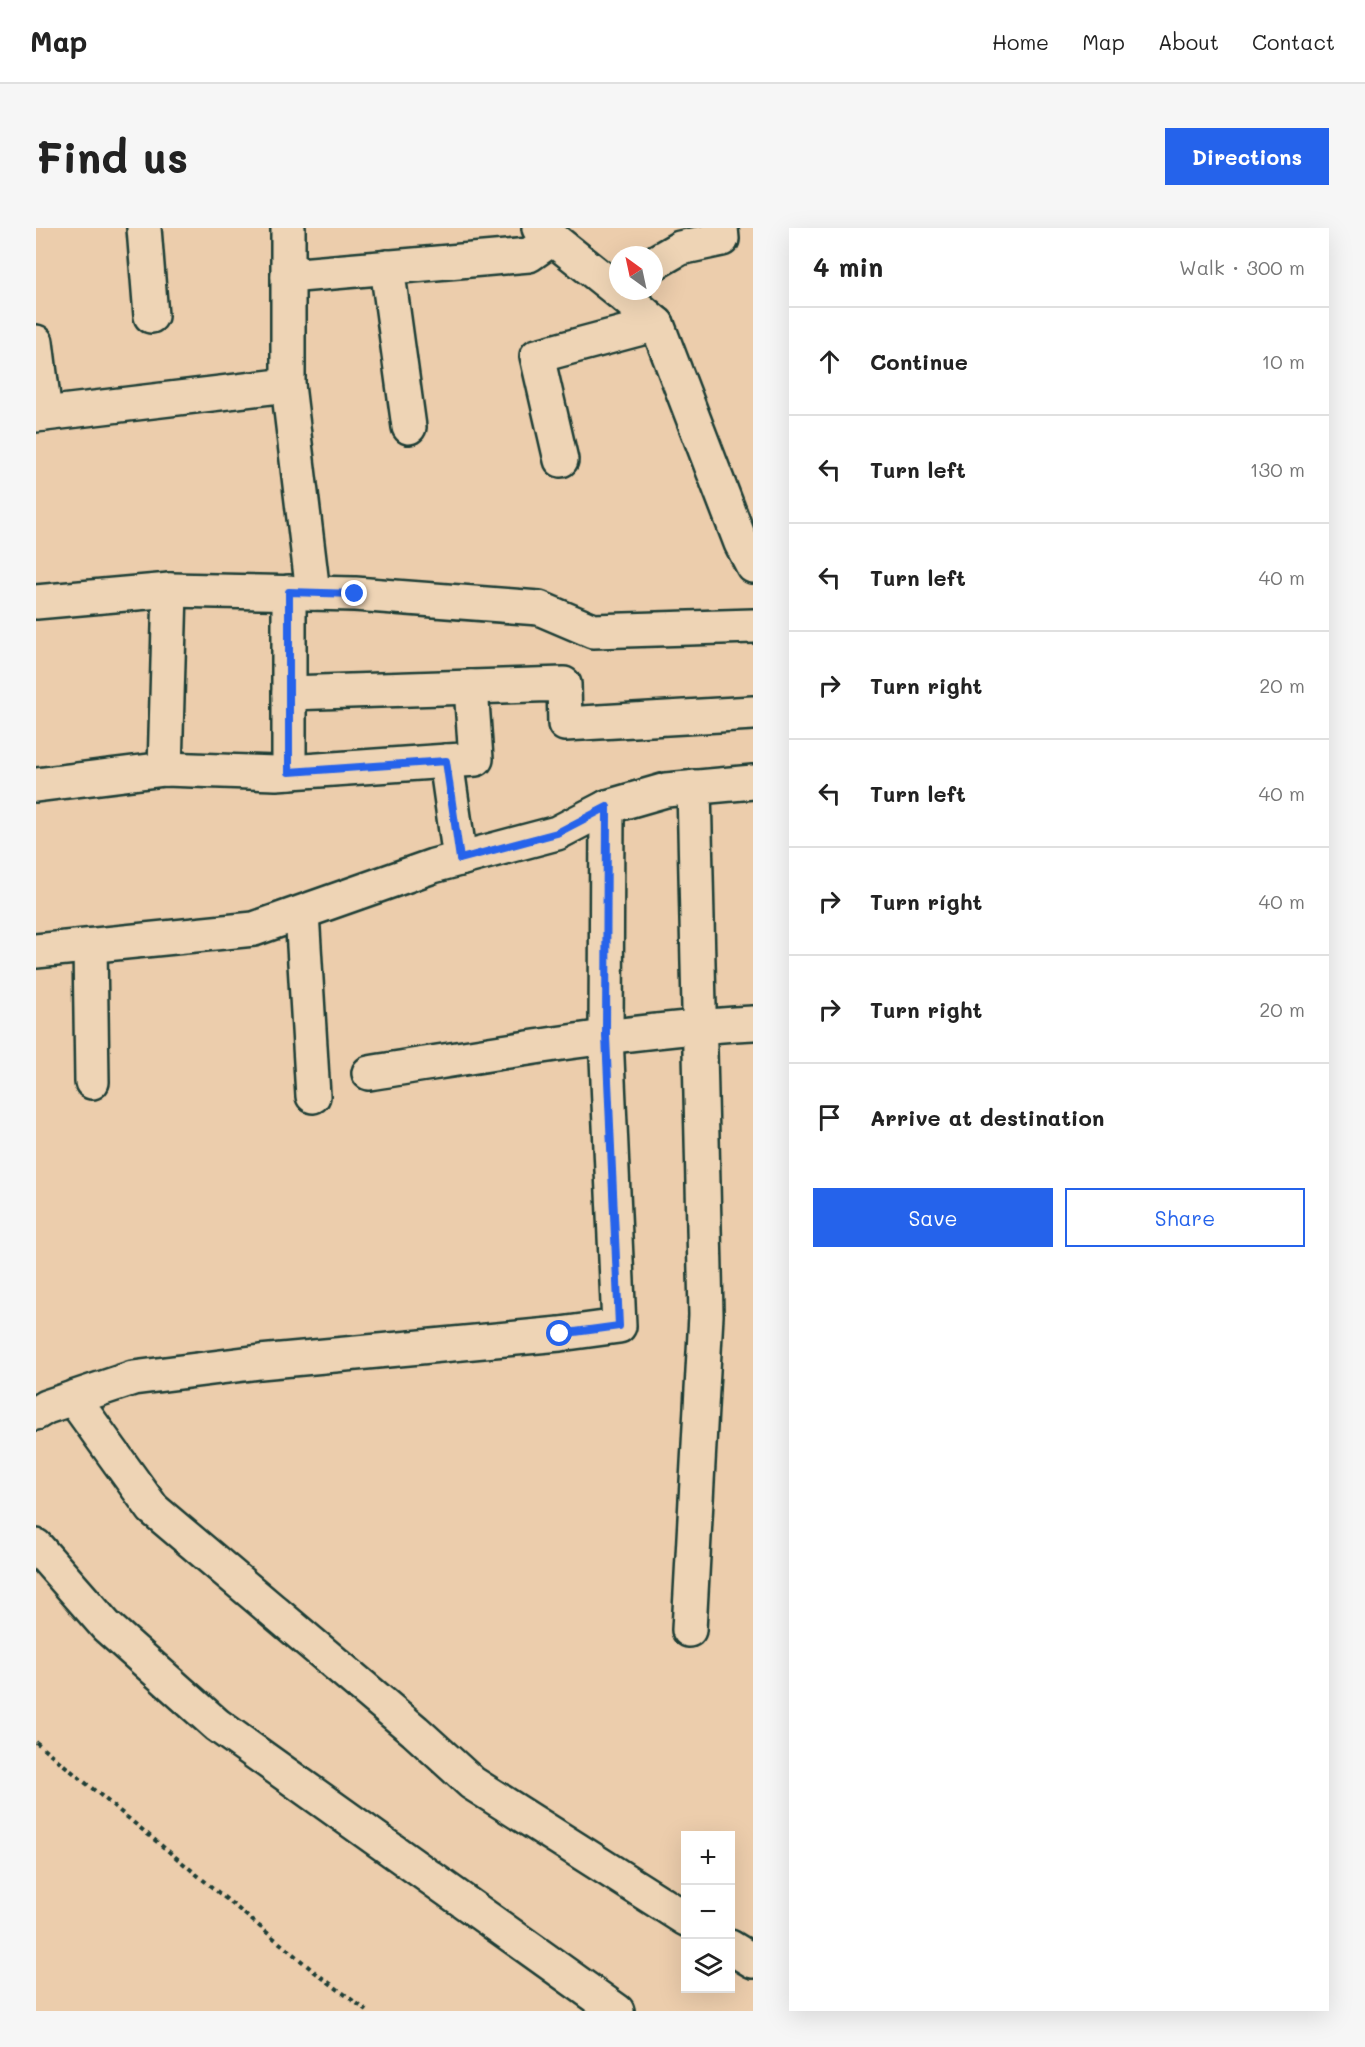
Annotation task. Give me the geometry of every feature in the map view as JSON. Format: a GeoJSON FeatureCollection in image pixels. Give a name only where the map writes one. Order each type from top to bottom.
{"type":"FeatureCollection","features":[{"type":"Feature","properties":{"kind":"street"},"geometry":{"type":"LineString","coordinates":[[144,228],[151,316]]}},
{"type":"Feature","properties":{"kind":"street"},"geometry":{"type":"LineString","coordinates":[[288,228],[288,385],[301,593],[289,693],[289,772]]}},
{"type":"Feature","properties":{"kind":"street"},"geometry":{"type":"LineString","coordinates":[[663,258],[680,248],[722,239],[721,228]]}},
{"type":"Feature","properties":{"kind":"street"},"geometry":{"type":"LineString","coordinates":[[288,276],[529,255],[545,234],[609,282]]}},
{"type":"Feature","properties":{"kind":"street"},"geometry":{"type":"LineString","coordinates":[[387,267],[409,427]]}},
{"type":"Feature","properties":{"kind":"street"},"geometry":{"type":"LineString","coordinates":[[630,300],[657,324],[741,543],[753,566]]}},
{"type":"Feature","properties":{"kind":"street"},"geometry":{"type":"LineString","coordinates":[[561,460],[537,356],[657,324]]}},
{"type":"Feature","properties":{"kind":"street"},"geometry":{"type":"LineString","coordinates":[[36,342],[40,414],[288,385]]}},
{"type":"Feature","properties":{"kind":"street"},"geometry":{"type":"LineString","coordinates":[[165,769],[170,590]]}},
{"type":"Feature","properties":{"kind":"street"},"geometry":{"type":"LineString","coordinates":[[36,602],[170,590],[355,594],[539,609],[593,631],[753,626]]}},
{"type":"Feature","properties":{"kind":"street"},"geometry":{"type":"LineString","coordinates":[[289,693],[564,684],[565,724],[753,713]]}},
{"type":"Feature","properties":{"kind":"street"},"geometry":{"type":"LineString","coordinates":[[36,784],[165,769],[289,772],[476,759],[471,687]]}},
{"type":"Feature","properties":{"kind":"street"},"geometry":{"type":"LineString","coordinates":[[446,761],[460,859]]}},
{"type":"Feature","properties":{"kind":"street"},"geometry":{"type":"LineString","coordinates":[[36,951],[254,929],[433,866],[557,833],[607,807],[666,790],[753,782]]}},
{"type":"Feature","properties":{"kind":"street"},"geometry":{"type":"LineString","coordinates":[[688,1630],[706,1315],[694,787]]}},
{"type":"Feature","properties":{"kind":"street"},"geometry":{"type":"LineString","coordinates":[[36,1413],[46,1407],[133,1378],[260,1362],[560,1334],[619,1326],[606,1036],[607,807]]}},
{"type":"Feature","properties":{"kind":"street"},"geometry":{"type":"LineString","coordinates":[[302,913],[313,1096]]}},
{"type":"Feature","properties":{"kind":"street"},"geometry":{"type":"LineString","coordinates":[[90,946],[92,1082]]}},
{"type":"Feature","properties":{"kind":"street"},"geometry":{"type":"LineString","coordinates":[[369,1074],[606,1036],[698,1026],[753,1023]]}},
{"type":"Feature","properties":{"kind":"street"},"geometry":{"type":"LineString","coordinates":[[73,1398],[153,1509],[415,1731],[472,1783],[681,1915]]}},
{"type":"Feature","properties":{"kind":"street"},"geometry":{"type":"LineString","coordinates":[[36,1546],[106,1626],[217,1725],[617,2011]]}},
{"type":"Feature","properties":{"kind":"street"},"geometry":{"type":"LineString","coordinates":[[735,1950],[753,1961]]}},
{"type":"Feature","properties":{"kind":"path"},"geometry":{"type":"LineString","coordinates":[[36,1743],[307,1966],[367,2011]]}},
{"type":"Feature","properties":{"kind":"route"},"geometry":{"type":"LineString","coordinates":[[355,594],[289,592],[289,772],[446,761],[460,859],[557,833],[607,807],[606,1036],[619,1326],[560,1334]]}}]}
